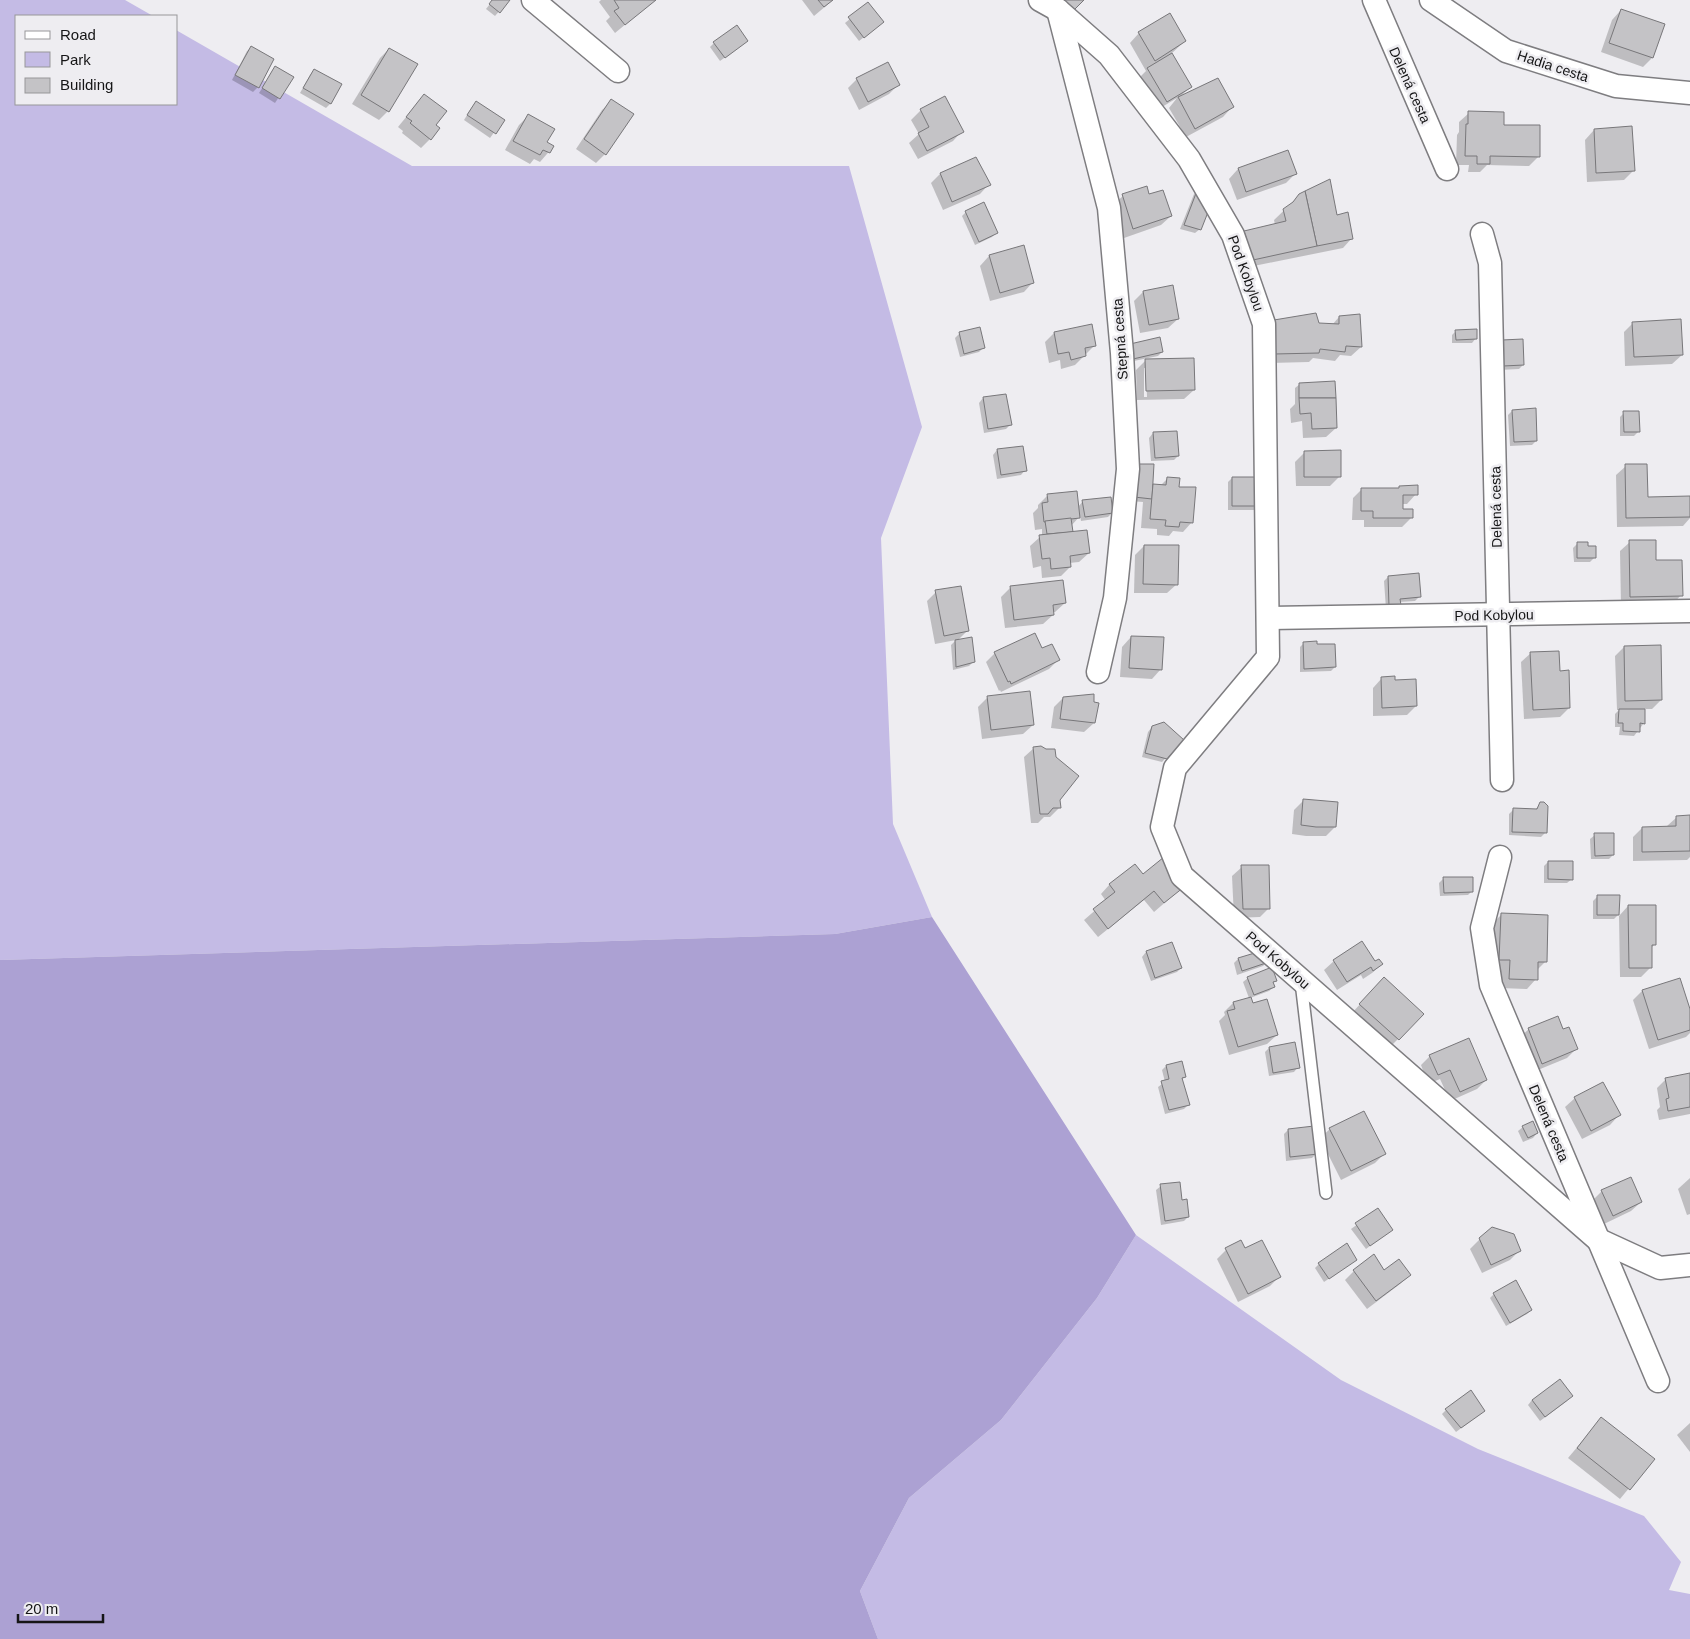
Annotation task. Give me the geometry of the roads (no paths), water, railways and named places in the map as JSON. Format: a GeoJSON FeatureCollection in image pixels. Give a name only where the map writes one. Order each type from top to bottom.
{"type":"FeatureCollection","features":[{"type":"Feature","properties":{"kind":"street"},"geometry":{"type":"LineString","coordinates":[[533,0],[618,71]]}},
{"type":"Feature","properties":{"kind":"street","name":"Delená cesta"},"geometry":{"type":"LineString","coordinates":[[1374,0],[1447,169]]}},
{"type":"Feature","properties":{"kind":"street","name":"Hadia cesta"},"geometry":{"type":"LineString","coordinates":[[1431,0],[1506,51],[1616,86],[1690,93]]}},
{"type":"Feature","properties":{"kind":"street","name":"Pod Kobylou"},"geometry":{"type":"LineString","coordinates":[[1049,5],[1110,55],[1189,159],[1233,235],[1264,324],[1268,657],[1176,768],[1162,827],[1182,876],[1597,1239]]}},
{"type":"Feature","properties":{"kind":"street","name":"Stepná cesta"},"geometry":{"type":"LineString","coordinates":[[1049,5],[1108,208],[1122,353],[1128,469],[1115,598],[1098,672]]}},
{"type":"Feature","properties":{"kind":"street","name":"Delená cesta"},"geometry":{"type":"LineString","coordinates":[[1482,234],[1490,262],[1502,780]]}},
{"type":"Feature","properties":{"kind":"street","name":"Pod Kobylou"},"geometry":{"type":"LineString","coordinates":[[1268,618],[1690,611]]}},
{"type":"Feature","properties":{"kind":"street","name":"Delená cesta"},"geometry":{"type":"LineString","coordinates":[[1500,857],[1482,928],[1491,985],[1658,1381]]}},
{"type":"Feature","properties":{"kind":"street"},"geometry":{"type":"LineString","coordinates":[[1597,1239],[1660,1268],[1690,1265]]}},
{"type":"Feature","properties":{"kind":"lane"},"geometry":{"type":"LineString","coordinates":[[1301,980],[1326,1193]]}}]}
